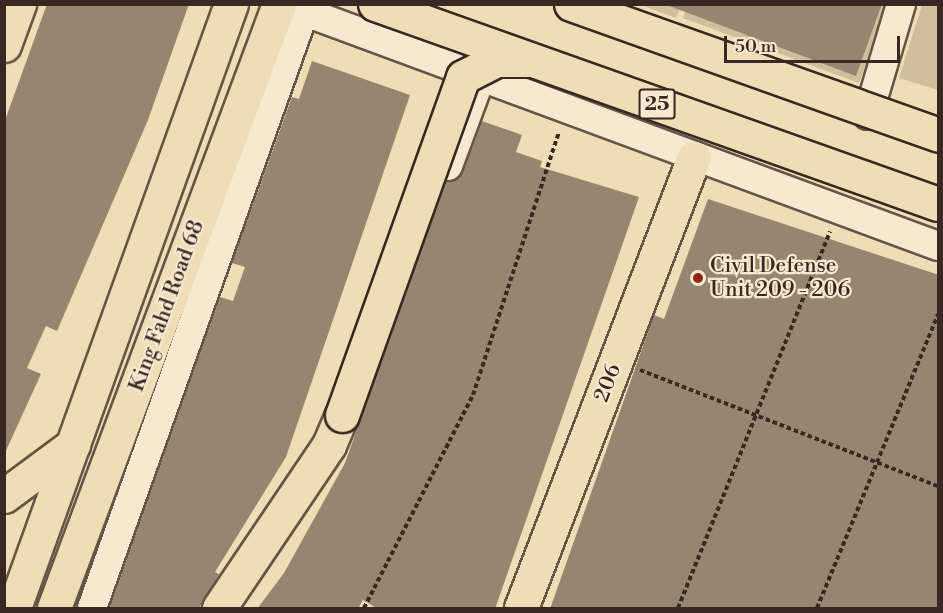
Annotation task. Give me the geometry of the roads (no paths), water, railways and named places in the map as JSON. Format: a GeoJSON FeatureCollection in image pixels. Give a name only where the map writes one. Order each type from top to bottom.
{"type":"FeatureCollection","features":[{"type":"Feature","properties":{"kind":"main road"},"geometry":{"type":"LineString","coordinates":[[4,45],[19,4]]}},
{"type":"Feature","properties":{"kind":"main road","name":"King Fahd Road 68"},"geometry":{"type":"LineString","coordinates":[[14,609],[231,4]]}},
{"type":"Feature","properties":{"kind":"main road","name":"King Fahd Road 68"},"geometry":{"type":"LineString","coordinates":[[54,609],[279,4]]}},
{"type":"Feature","properties":{"kind":"main road","name":"25"},"geometry":{"type":"LineString","coordinates":[[375,4],[939,204]]}},
{"type":"Feature","properties":{"kind":"main road"},"geometry":{"type":"LineString","coordinates":[[571,4],[939,135]]}},
{"type":"Feature","properties":{"kind":"main road"},"geometry":{"type":"LineString","coordinates":[[219,609],[329,445],[342,415],[463,77],[497,60],[536,60]]}},
{"type":"Feature","properties":{"kind":"main road","name":"206"},"geometry":{"type":"LineString","coordinates":[[521,609],[694,158]]}},
{"type":"Feature","properties":{"kind":"main road"},"geometry":{"type":"LineString","coordinates":[[4,496],[74,445]]}},
{"type":"Feature","properties":{"kind":"street"},"geometry":{"type":"LineString","coordinates":[[284,4],[567,108],[694,158],[939,246]]}},
{"type":"Feature","properties":{"kind":"street"},"geometry":{"type":"LineString","coordinates":[[92,609],[307,4]]}},
{"type":"Feature","properties":{"kind":"street"},"geometry":{"type":"LineString","coordinates":[[868,115],[901,4]]}},
{"type":"Feature","properties":{"kind":"street"},"geometry":{"type":"LineString","coordinates":[[235,609],[338,457],[482,77]]}},
{"type":"Feature","properties":{"kind":"place","name":"Civil Defense Unit 209 - 206"},"geometry":{"type":"Point","coordinates":[698,278]}}]}
